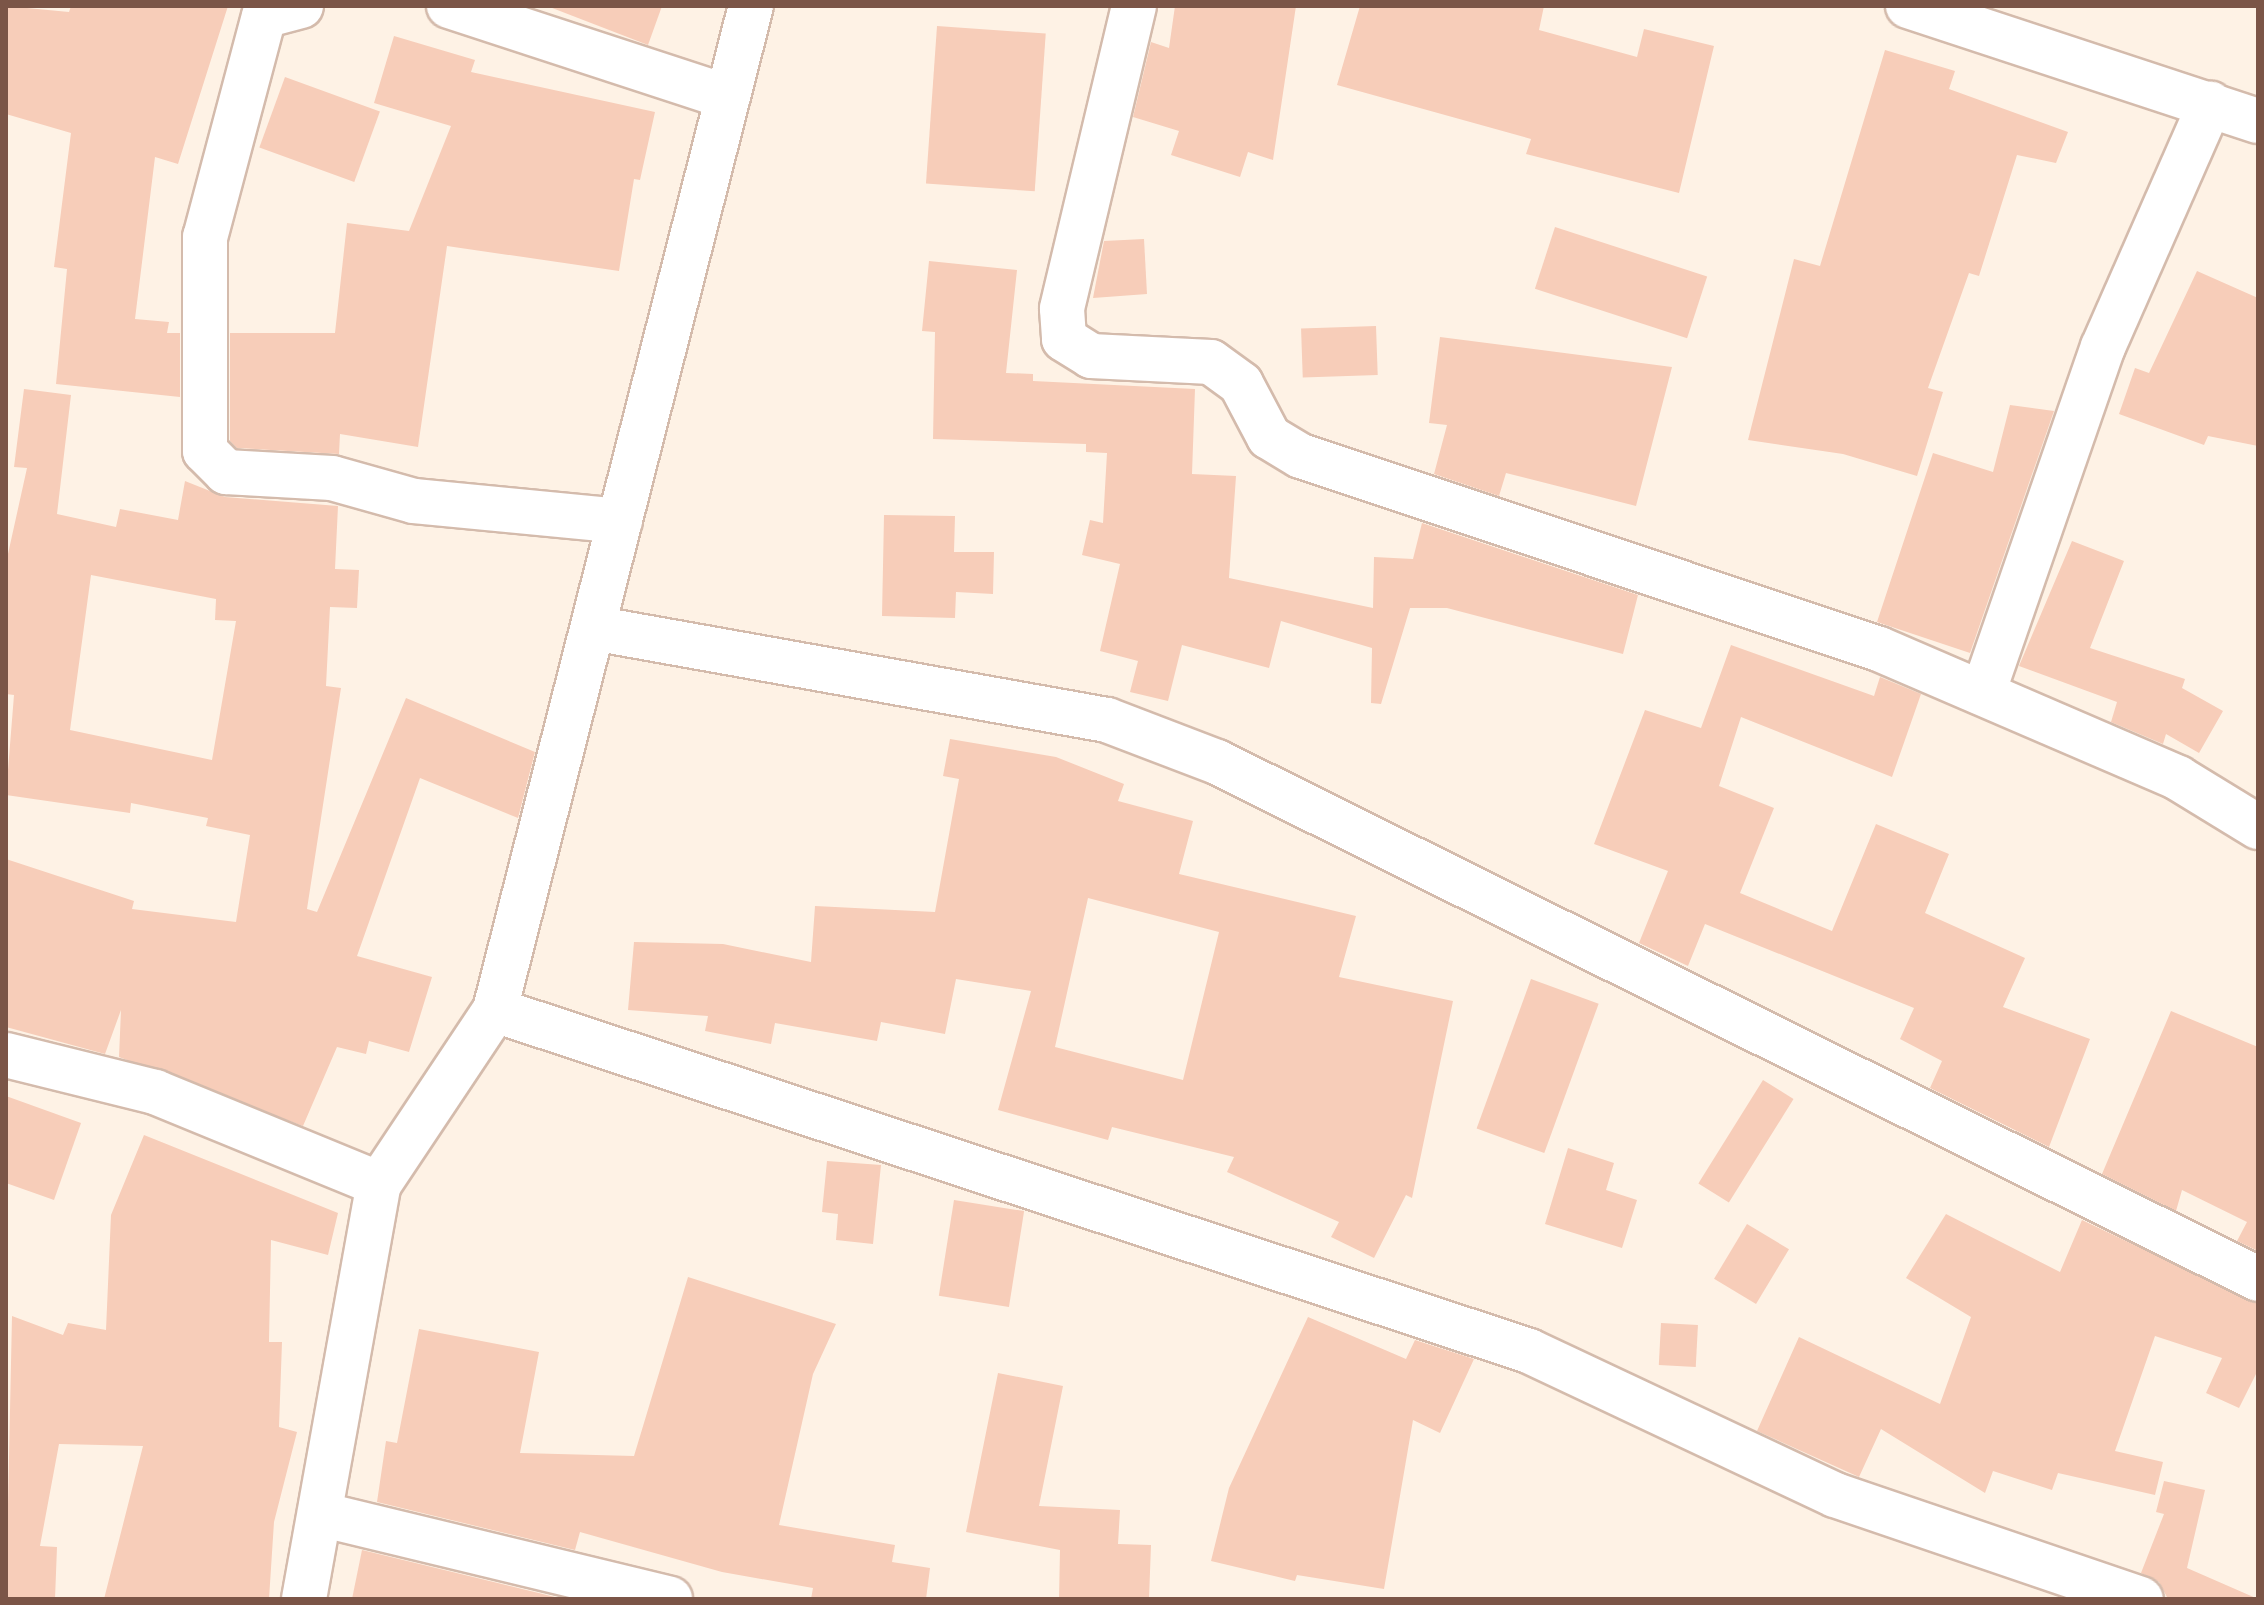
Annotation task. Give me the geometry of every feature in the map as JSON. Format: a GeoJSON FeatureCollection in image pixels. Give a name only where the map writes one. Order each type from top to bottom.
{"type":"FeatureCollection","features":[{"type":"Feature","properties":{"kind":"street"},"geometry":{"type":"LineString","coordinates":[[301,6],[264,16],[205,237],[205,451],[226,472],[332,478],[414,501],[620,521]]}},
{"type":"Feature","properties":{"kind":"street"},"geometry":{"type":"LineString","coordinates":[[449,6],[727,97]]}},
{"type":"Feature","properties":{"kind":"street"},"geometry":{"type":"LineString","coordinates":[[304,1599],[324,1515],[379,1184],[495,1010],[751,6]]}},
{"type":"Feature","properties":{"kind":"street"},"geometry":{"type":"LineString","coordinates":[[1134,6],[1062,309],[1064,339],[1091,356],[1211,362],[1241,384],[1269,437],[1301,456],[1879,649],[2178,778],[2258,827]]}},
{"type":"Feature","properties":{"kind":"street"},"geometry":{"type":"LineString","coordinates":[[1908,6],[2258,121]]}},
{"type":"Feature","properties":{"kind":"street"},"geometry":{"type":"LineString","coordinates":[[1983,693],[2103,347],[2210,104]]}},
{"type":"Feature","properties":{"kind":"street"},"geometry":{"type":"LineString","coordinates":[[593,628],[1107,720],[1217,762],[1702,997],[2258,1279]]}},
{"type":"Feature","properties":{"kind":"street"},"geometry":{"type":"LineString","coordinates":[[495,1010],[1529,1351],[1835,1495],[2141,1599]]}},
{"type":"Feature","properties":{"kind":"street"},"geometry":{"type":"LineString","coordinates":[[6,1055],[155,1092],[379,1184]]}},
{"type":"Feature","properties":{"kind":"street"},"geometry":{"type":"LineString","coordinates":[[324,1515],[670,1599]]}},
{"type":"Feature","properties":{"kind":"building"},"geometry":{"type":"Polygon","coordinates":[[[6,6],[69,12],[71,6],[228,6],[178,164],[155,157],[135,319],[169,322],[167,333],[180,333],[180,397],[56,384],[67,269],[54,267],[71,133],[6,114],[6,6]]]}},
{"type":"Feature","properties":{"kind":"building"},"geometry":{"type":"Polygon","coordinates":[[[547,6],[662,6],[648,45],[547,6]]]}},
{"type":"Feature","properties":{"kind":"building"},"geometry":{"type":"Polygon","coordinates":[[[1175,6],[1296,6],[1273,160],[1248,152],[1240,177],[1171,155],[1179,131],[1133,117],[1151,42],[1169,48],[1175,6]]]}},
{"type":"Feature","properties":{"kind":"building"},"geometry":{"type":"Polygon","coordinates":[[[1360,6],[1544,6],[1539,30],[1637,57],[1644,29],[1714,46],[1679,193],[1526,154],[1531,139],[1337,85],[1360,6]]]}},
{"type":"Feature","properties":{"kind":"building"},"geometry":{"type":"Polygon","coordinates":[[[937,26],[1046,34],[1035,191],[926,184],[937,26]]]}},
{"type":"Feature","properties":{"kind":"building"},"geometry":{"type":"Polygon","coordinates":[[[394,36],[475,60],[471,72],[655,112],[640,180],[634,179],[619,271],[447,246],[418,447],[340,434],[339,454],[237,448],[230,441],[230,333],[335,333],[347,223],[409,231],[451,126],[374,103],[394,36]]]}},
{"type":"Feature","properties":{"kind":"building"},"geometry":{"type":"Polygon","coordinates":[[[1885,50],[1955,71],[1949,89],[2068,132],[2056,163],[2017,155],[1979,276],[1969,273],[1928,388],[1943,392],[1917,476],[1843,454],[1748,440],[1794,259],[1820,266],[1885,50]]]}},
{"type":"Feature","properties":{"kind":"building"},"geometry":{"type":"Polygon","coordinates":[[[285,77],[380,112],[354,182],[259,147],[285,77]]]}},
{"type":"Feature","properties":{"kind":"building"},"geometry":{"type":"Polygon","coordinates":[[[1555,227],[1707,276],[1687,338],[1535,289],[1555,227]]]}},
{"type":"Feature","properties":{"kind":"building"},"geometry":{"type":"Polygon","coordinates":[[[1144,239],[1147,294],[1093,298],[1104,241],[1144,239]]]}},
{"type":"Feature","properties":{"kind":"building"},"geometry":{"type":"Polygon","coordinates":[[[929,261],[1017,270],[1006,373],[1033,374],[1033,381],[1195,389],[1192,474],[1236,476],[1229,578],[1373,608],[1374,557],[1413,559],[1422,523],[1638,595],[1623,654],[1447,608],[1410,608],[1381,704],[1371,703],[1372,648],[1281,621],[1269,668],[1182,645],[1168,701],[1130,692],[1138,661],[1100,651],[1120,564],[1082,555],[1090,520],[1103,523],[1107,453],[1086,452],[1086,444],[933,439],[935,332],[922,331],[929,261]]]}},
{"type":"Feature","properties":{"kind":"building"},"geometry":{"type":"Polygon","coordinates":[[[2197,271],[2258,298],[2258,446],[2208,436],[2204,445],[2119,414],[2135,368],[2149,373],[2197,271]]]}},
{"type":"Feature","properties":{"kind":"building"},"geometry":{"type":"Polygon","coordinates":[[[1376,326],[1378,375],[1303,378],[1301,329],[1376,326]]]}},
{"type":"Feature","properties":{"kind":"building"},"geometry":{"type":"Polygon","coordinates":[[[1440,337],[1672,367],[1636,506],[1506,473],[1499,496],[1434,474],[1447,425],[1429,423],[1440,337]]]}},
{"type":"Feature","properties":{"kind":"building"},"geometry":{"type":"Polygon","coordinates":[[[24,389],[71,395],[57,514],[116,527],[120,509],[178,520],[185,481],[225,497],[338,506],[335,569],[359,570],[357,608],[330,607],[326,686],[341,688],[307,909],[317,912],[406,698],[535,752],[518,818],[420,778],[357,956],[432,977],[409,1052],[369,1041],[366,1054],[337,1047],[303,1126],[119,1057],[121,1010],[105,1054],[6,1027],[6,859],[134,901],[132,909],[236,922],[250,835],[206,826],[208,818],[131,803],[130,813],[6,795],[14,695],[6,694],[6,563],[27,468],[14,467],[24,389]],[[91,575],[70,730],[212,760],[236,621],[215,620],[216,599],[91,575]]]}},
{"type":"Feature","properties":{"kind":"building"},"geometry":{"type":"Polygon","coordinates":[[[2010,405],[2054,411],[1970,653],[1877,622],[1933,453],[1993,472],[2010,405]]]}},
{"type":"Feature","properties":{"kind":"building"},"geometry":{"type":"Polygon","coordinates":[[[884,515],[955,516],[954,552],[994,552],[993,594],[956,592],[955,618],[882,616],[884,515]]]}},
{"type":"Feature","properties":{"kind":"building"},"geometry":{"type":"Polygon","coordinates":[[[2072,541],[2124,561],[2090,648],[2185,679],[2182,688],[2223,711],[2199,753],[2166,734],[2163,744],[2111,722],[2117,702],[2019,666],[2072,541]]]}},
{"type":"Feature","properties":{"kind":"building"},"geometry":{"type":"Polygon","coordinates":[[[1731,645],[1874,696],[1880,677],[1921,694],[1892,777],[1741,717],[1719,786],[1774,808],[1740,893],[1832,931],[1876,824],[1949,854],[1925,913],[2025,958],[2003,1007],[2090,1039],[2049,1147],[1930,1088],[1942,1061],[1900,1039],[1914,1008],[1705,924],[1688,966],[1639,943],[1668,871],[1594,844],[1645,710],[1701,728],[1731,645]]]}},
{"type":"Feature","properties":{"kind":"building"},"geometry":{"type":"Polygon","coordinates":[[[950,739],[1056,757],[1124,784],[1118,801],[1193,821],[1179,874],[1356,916],[1339,977],[1453,1001],[1412,1198],[1406,1195],[1374,1258],[1331,1237],[1339,1222],[1227,1172],[1234,1157],[1112,1127],[1108,1140],[998,1110],[1031,991],[956,979],[945,1034],[881,1022],[877,1041],[775,1023],[771,1044],[705,1031],[708,1016],[628,1010],[634,942],[723,944],[811,962],[815,906],[935,912],[959,779],[943,776],[950,739]],[[1088,898],[1055,1047],[1183,1080],[1219,932],[1088,898]]]}},
{"type":"Feature","properties":{"kind":"building"},"geometry":{"type":"Polygon","coordinates":[[[1531,979],[1599,1004],[1544,1153],[1477,1128],[1531,979]]]}},
{"type":"Feature","properties":{"kind":"building"},"geometry":{"type":"Polygon","coordinates":[[[2171,1011],[2258,1047],[2258,1251],[2237,1241],[2247,1222],[2182,1190],[2176,1211],[2102,1174],[2171,1011]]]}},
{"type":"Feature","properties":{"kind":"building"},"geometry":{"type":"Polygon","coordinates":[[[1763,1080],[1794,1099],[1729,1203],[1698,1183],[1763,1080]]]}},
{"type":"Feature","properties":{"kind":"building"},"geometry":{"type":"Polygon","coordinates":[[[6,1096],[81,1123],[54,1200],[6,1183],[6,1096]]]}},
{"type":"Feature","properties":{"kind":"building"},"geometry":{"type":"Polygon","coordinates":[[[144,1135],[338,1213],[328,1255],[271,1240],[269,1342],[282,1342],[279,1427],[297,1432],[274,1522],[269,1599],[104,1599],[143,1446],[59,1444],[40,1546],[57,1547],[55,1599],[6,1599],[12,1316],[63,1335],[68,1323],[106,1330],[111,1215],[144,1135]]]}},
{"type":"Feature","properties":{"kind":"building"},"geometry":{"type":"Polygon","coordinates":[[[1568,1148],[1614,1163],[1606,1190],[1637,1200],[1622,1248],[1545,1224],[1568,1148]]]}},
{"type":"Feature","properties":{"kind":"building"},"geometry":{"type":"Polygon","coordinates":[[[827,1161],[881,1165],[873,1244],[836,1240],[838,1214],[822,1212],[827,1161]]]}},
{"type":"Feature","properties":{"kind":"building"},"geometry":{"type":"Polygon","coordinates":[[[954,1200],[1024,1211],[1009,1307],[939,1296],[954,1200]]]}},
{"type":"Feature","properties":{"kind":"building"},"geometry":{"type":"Polygon","coordinates":[[[1946,1214],[2060,1272],[2082,1220],[2258,1304],[2258,1370],[2239,1408],[2206,1393],[2222,1358],[2155,1336],[2115,1451],[2163,1462],[2155,1495],[2058,1473],[2052,1490],[1993,1471],[1985,1493],[1881,1429],[1859,1477],[1757,1431],[1799,1337],[1940,1404],[1971,1317],[1906,1278],[1946,1214]]]}},
{"type":"Feature","properties":{"kind":"building"},"geometry":{"type":"Polygon","coordinates":[[[1747,1224],[1789,1249],[1756,1304],[1714,1279],[1747,1224]]]}},
{"type":"Feature","properties":{"kind":"building"},"geometry":{"type":"Polygon","coordinates":[[[688,1277],[836,1324],[813,1374],[779,1525],[895,1545],[892,1562],[930,1568],[926,1599],[811,1599],[813,1588],[722,1572],[580,1532],[575,1550],[377,1502],[386,1441],[397,1443],[419,1329],[539,1352],[520,1453],[634,1456],[688,1277]]]}},
{"type":"Feature","properties":{"kind":"building"},"geometry":{"type":"Polygon","coordinates":[[[1308,1317],[1406,1359],[1415,1340],[1474,1359],[1440,1433],[1413,1420],[1384,1589],[1297,1575],[1295,1581],[1211,1561],[1229,1488],[1308,1317]]]}},
{"type":"Feature","properties":{"kind":"building"},"geometry":{"type":"Polygon","coordinates":[[[1661,1323],[1698,1325],[1696,1367],[1659,1365],[1661,1323]]]}},
{"type":"Feature","properties":{"kind":"building"},"geometry":{"type":"Polygon","coordinates":[[[998,1373],[1063,1386],[1039,1506],[1120,1510],[1118,1544],[1151,1545],[1149,1599],[1059,1599],[1060,1550],[966,1532],[998,1373]]]}},
{"type":"Feature","properties":{"kind":"building"},"geometry":{"type":"Polygon","coordinates":[[[2164,1481],[2205,1490],[2187,1568],[2258,1599],[2168,1599],[2159,1582],[2141,1573],[2164,1514],[2156,1512],[2164,1481]]]}},
{"type":"Feature","properties":{"kind":"building"},"geometry":{"type":"Polygon","coordinates":[[[362,1550],[559,1598],[352,1599],[362,1550]]]}}]}
